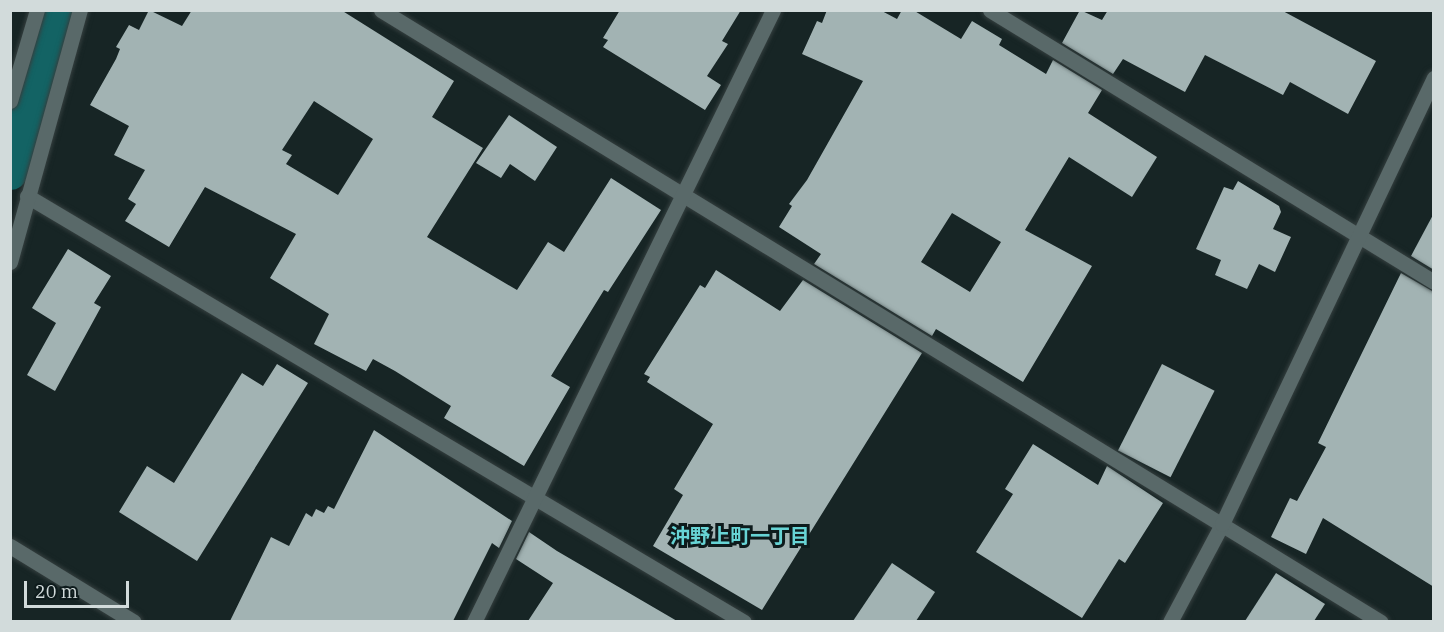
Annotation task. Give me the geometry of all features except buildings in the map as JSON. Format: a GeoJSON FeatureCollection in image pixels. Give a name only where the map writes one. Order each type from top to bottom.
{"type":"FeatureCollection","features":[{"type":"Feature","properties":{"kind":"street"},"geometry":{"type":"LineString","coordinates":[[10,101],[37,10]]}},
{"type":"Feature","properties":{"kind":"street"},"geometry":{"type":"LineString","coordinates":[[10,262],[80,10]]}},
{"type":"Feature","properties":{"kind":"street"},"geometry":{"type":"LineString","coordinates":[[381,10],[1381,621]]}},
{"type":"Feature","properties":{"kind":"street"},"geometry":{"type":"LineString","coordinates":[[474,621],[773,10]]}},
{"type":"Feature","properties":{"kind":"street"},"geometry":{"type":"LineString","coordinates":[[990,10],[1434,282]]}},
{"type":"Feature","properties":{"kind":"street"},"geometry":{"type":"LineString","coordinates":[[1170,621],[1222,524],[1357,235],[1434,78]]}},
{"type":"Feature","properties":{"kind":"street"},"geometry":{"type":"LineString","coordinates":[[27,196],[744,621]]}},
{"type":"Feature","properties":{"kind":"street"},"geometry":{"type":"LineString","coordinates":[[10,546],[134,621]]}},
{"type":"Feature","properties":{"kind":"waterway"},"geometry":{"type":"LineString","coordinates":[[10,172],[55,10]]}},
{"type":"Feature","properties":{"kind":"district","name":"沖野上町一丁目"},"geometry":{"type":"Point","coordinates":[740,535]}}]}
